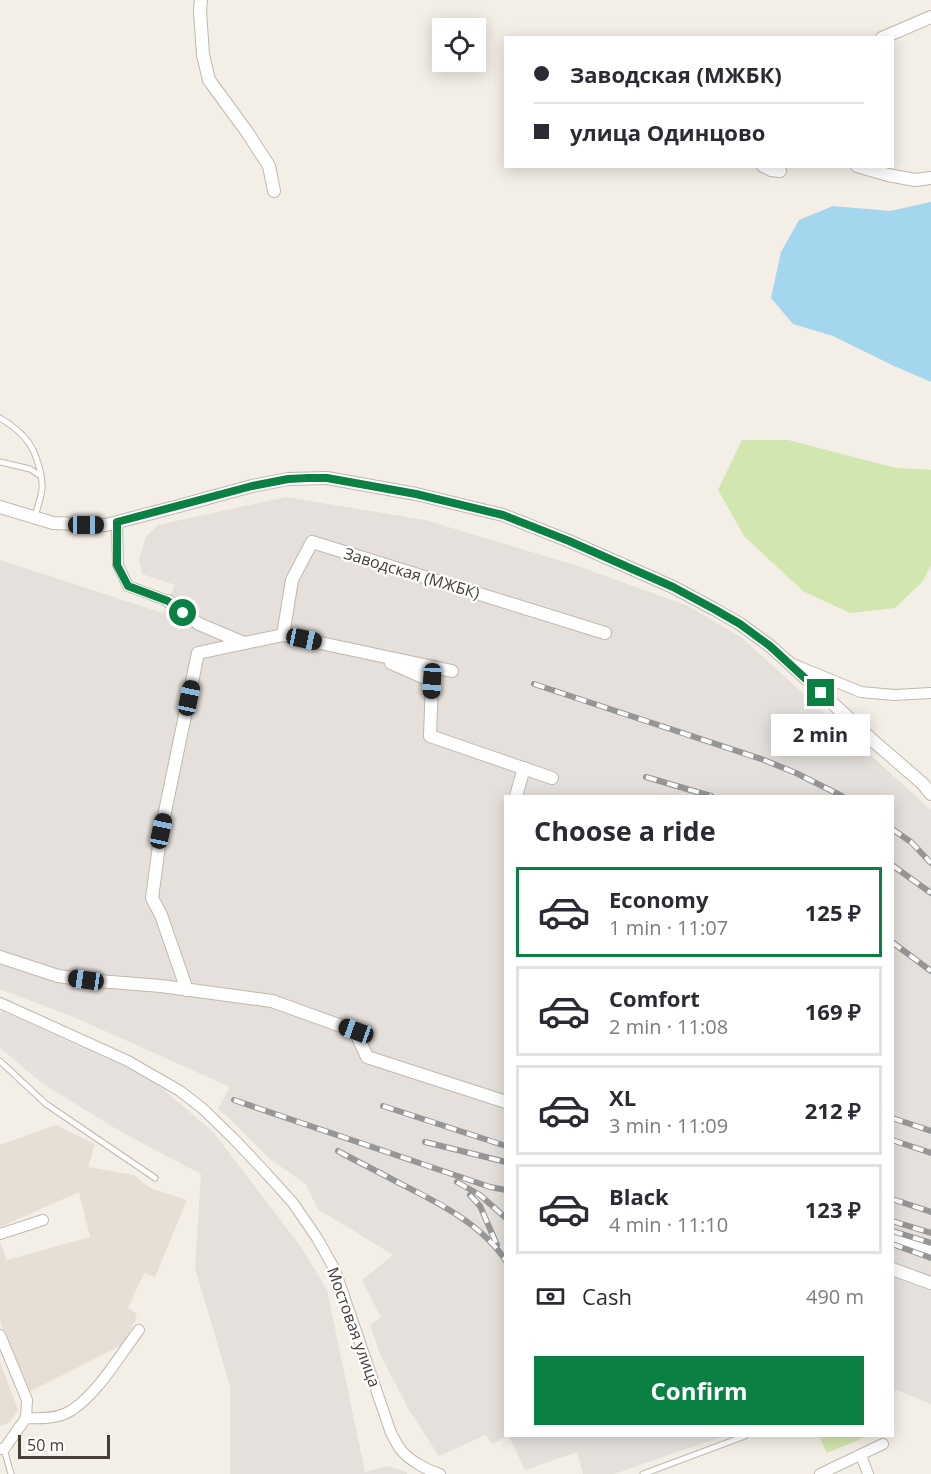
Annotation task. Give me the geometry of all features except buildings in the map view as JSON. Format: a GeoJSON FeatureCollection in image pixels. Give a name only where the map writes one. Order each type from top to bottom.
{"type":"FeatureCollection","features":[{"type":"Feature","properties":{"kind":"street"},"geometry":{"type":"LineString","coordinates":[[201,0],[203,55],[209,80],[269,166],[274,191]]}},
{"type":"Feature","properties":{"kind":"street"},"geometry":{"type":"LineString","coordinates":[[887,36],[931,17]]}},
{"type":"Feature","properties":{"kind":"street"},"geometry":{"type":"LineString","coordinates":[[767,168],[780,171]]}},
{"type":"Feature","properties":{"kind":"street"},"geometry":{"type":"LineString","coordinates":[[864,168],[915,180],[931,178]]}},
{"type":"Feature","properties":{"kind":"street"},"geometry":{"type":"LineString","coordinates":[[0,507],[53,523],[106,525],[252,486],[288,479],[327,478],[416,494],[503,515],[673,587],[740,624],[770,646],[922,783],[931,794]]}},
{"type":"Feature","properties":{"kind":"street"},"geometry":{"type":"LineString","coordinates":[[117,522],[117,565],[128,586],[168,601],[199,624],[244,644]]}},
{"type":"Feature","properties":{"kind":"street","name":"Заводская (МЖБК)"},"geometry":{"type":"LineString","coordinates":[[283,635],[292,580],[312,542],[605,633]]}},
{"type":"Feature","properties":{"kind":"street"},"geometry":{"type":"LineString","coordinates":[[187,990],[161,915],[152,898],[161,831],[198,653],[283,635],[452,671]]}},
{"type":"Feature","properties":{"kind":"street"},"geometry":{"type":"LineString","coordinates":[[368,653],[432,681],[430,736],[552,778]]}},
{"type":"Feature","properties":{"kind":"street"},"geometry":{"type":"LineString","coordinates":[[787,662],[861,692],[894,695],[931,693]]}},
{"type":"Feature","properties":{"kind":"street"},"geometry":{"type":"LineString","coordinates":[[516,795],[524,768]]}},
{"type":"Feature","properties":{"kind":"street"},"geometry":{"type":"LineString","coordinates":[[0,957],[58,976],[272,1001],[356,1031],[367,1057],[504,1101]]}},
{"type":"Feature","properties":{"kind":"street","name":"Мостовая улица"},"geometry":{"type":"LineString","coordinates":[[0,1003],[128,1061],[180,1091],[234,1138],[292,1203],[311,1229],[335,1270],[391,1433],[402,1451],[414,1461],[440,1474]]}},
{"type":"Feature","properties":{"kind":"street"},"geometry":{"type":"LineString","coordinates":[[0,1234],[43,1220]]}},
{"type":"Feature","properties":{"kind":"street"},"geometry":{"type":"LineString","coordinates":[[894,1237],[931,1249]]}},
{"type":"Feature","properties":{"kind":"street"},"geometry":{"type":"LineString","coordinates":[[894,1270],[931,1283]]}},
{"type":"Feature","properties":{"kind":"street"},"geometry":{"type":"LineString","coordinates":[[26,1418],[47,1419],[71,1412],[95,1390],[139,1330]]}},
{"type":"Feature","properties":{"kind":"street"},"geometry":{"type":"LineString","coordinates":[[0,1335],[27,1400],[26,1418],[2,1449]]}},
{"type":"Feature","properties":{"kind":"street"},"geometry":{"type":"LineString","coordinates":[[820,1474],[883,1444]]}},
{"type":"Feature","properties":{"kind":"street"},"geometry":{"type":"LineString","coordinates":[[861,1455],[868,1474]]}},
{"type":"Feature","properties":{"kind":"lane"},"geometry":{"type":"LineString","coordinates":[[0,418],[30,444],[37,461],[42,488],[34,518]]}},
{"type":"Feature","properties":{"kind":"lane"},"geometry":{"type":"LineString","coordinates":[[0,462],[30,470],[41,476]]}},
{"type":"Feature","properties":{"kind":"lane"},"geometry":{"type":"LineString","coordinates":[[0,1061],[46,1104],[154,1178]]}},
{"type":"Feature","properties":{"kind":"lane"},"geometry":{"type":"LineString","coordinates":[[643,1474],[742,1437]]}},
{"type":"Feature","properties":{"kind":"lane"},"geometry":{"type":"LineString","coordinates":[[2,1449],[11,1474]]}},
{"type":"Feature","properties":{"kind":"shaded area"},"geometry":{"type":"Polygon","coordinates":[[[286,497],[425,520],[575,565],[688,606],[741,637],[931,810],[931,1404],[894,1391],[894,795],[504,795],[505,1437],[492,1444],[486,1435],[439,1456],[409,1410],[380,1354],[370,1325],[381,1317],[362,1280],[393,1255],[318,1209],[305,1183],[271,1160],[218,1109],[230,1087],[76,1018],[0,989],[0,560],[163,613],[175,585],[142,574],[139,560],[146,537],[158,525],[286,497]]]}},
{"type":"Feature","properties":{"kind":"shaded area"},"geometry":{"type":"Polygon","coordinates":[[[2,1011],[150,1078],[123,1133],[43,1084],[0,1048],[2,1011]]]}},
{"type":"Feature","properties":{"kind":"shaded area"},"geometry":{"type":"Polygon","coordinates":[[[150,1078],[214,1133],[301,1247],[327,1290],[365,1472],[387,1466],[407,1472],[407,1474],[230,1474],[230,1386],[195,1268],[201,1174],[123,1133],[150,1078]]]}},
{"type":"Feature","properties":{"kind":"shaded area"},"geometry":{"type":"Polygon","coordinates":[[[56,1125],[95,1144],[88,1167],[134,1175],[150,1188],[187,1200],[155,1277],[144,1273],[128,1308],[137,1314],[122,1345],[27,1393],[0,1320],[0,1242],[7,1260],[90,1237],[79,1192],[0,1227],[0,1145],[56,1125]]]}},
{"type":"Feature","properties":{"kind":"shaded area"},"geometry":{"type":"Polygon","coordinates":[[[0,1362],[18,1410],[10,1422],[0,1426],[0,1362]]]}},
{"type":"Feature","properties":{"kind":"shaded area"},"geometry":{"type":"Polygon","coordinates":[[[509,1437],[721,1437],[614,1474],[583,1474],[577,1452],[525,1470],[509,1437]]]}},
{"type":"Feature","properties":{"kind":"green space"},"geometry":{"type":"Polygon","coordinates":[[[742,440],[788,440],[896,468],[931,470],[931,565],[923,581],[895,608],[850,613],[803,591],[744,536],[718,490],[742,440]]]}},
{"type":"Feature","properties":{"kind":"green space"},"geometry":{"type":"Polygon","coordinates":[[[819,1437],[866,1437],[827,1453],[819,1437]]]}},
{"type":"Feature","properties":{"kind":"water"},"geometry":{"type":"Polygon","coordinates":[[[931,202],[931,382],[833,336],[793,324],[771,298],[781,252],[799,220],[833,206],[890,211],[931,202]]]}},
{"type":"Feature","properties":{"kind":"railway"},"geometry":{"type":"LineString","coordinates":[[534,684],[764,760],[840,795]]}},
{"type":"Feature","properties":{"kind":"railway"},"geometry":{"type":"LineString","coordinates":[[646,777],[708,795]]}},
{"type":"Feature","properties":{"kind":"railway"},"geometry":{"type":"LineString","coordinates":[[894,830],[911,842],[931,863]]}},
{"type":"Feature","properties":{"kind":"railway"},"geometry":{"type":"LineString","coordinates":[[894,866],[931,893]]}},
{"type":"Feature","properties":{"kind":"railway"},"geometry":{"type":"LineString","coordinates":[[894,943],[931,971]]}},
{"type":"Feature","properties":{"kind":"railway"},"geometry":{"type":"LineString","coordinates":[[234,1100],[490,1187],[504,1190]]}},
{"type":"Feature","properties":{"kind":"railway"},"geometry":{"type":"LineString","coordinates":[[383,1106],[504,1145]]}},
{"type":"Feature","properties":{"kind":"railway"},"geometry":{"type":"LineString","coordinates":[[894,1119],[931,1131]]}},
{"type":"Feature","properties":{"kind":"railway"},"geometry":{"type":"LineString","coordinates":[[894,1141],[931,1153]]}},
{"type":"Feature","properties":{"kind":"railway"},"geometry":{"type":"LineString","coordinates":[[425,1142],[504,1162]]}},
{"type":"Feature","properties":{"kind":"railway"},"geometry":{"type":"LineString","coordinates":[[338,1151],[458,1215],[484,1236],[504,1258]]}},
{"type":"Feature","properties":{"kind":"railway"},"geometry":{"type":"LineString","coordinates":[[457,1182],[480,1195],[504,1216]]}},
{"type":"Feature","properties":{"kind":"railway"},"geometry":{"type":"LineString","coordinates":[[470,1195],[480,1206],[497,1245]]}},
{"type":"Feature","properties":{"kind":"railway"},"geometry":{"type":"LineString","coordinates":[[894,1200],[931,1212]]}},
{"type":"Feature","properties":{"kind":"railway"},"geometry":{"type":"LineString","coordinates":[[894,1222],[931,1233]]}},
{"type":"Feature","properties":{"kind":"railway"},"geometry":{"type":"LineString","coordinates":[[894,1232],[931,1243]]}},
{"type":"Feature","properties":{"kind":"railway"},"geometry":{"type":"LineString","coordinates":[[894,1245],[931,1258]]}},
{"type":"Feature","properties":{"kind":"route"},"geometry":{"type":"LineString","coordinates":[[183,613],[168,601],[128,586],[117,565],[117,522],[252,486],[288,479],[327,478],[416,494],[503,515],[569,541],[673,587],[740,624],[770,646],[821,693]]}}]}
